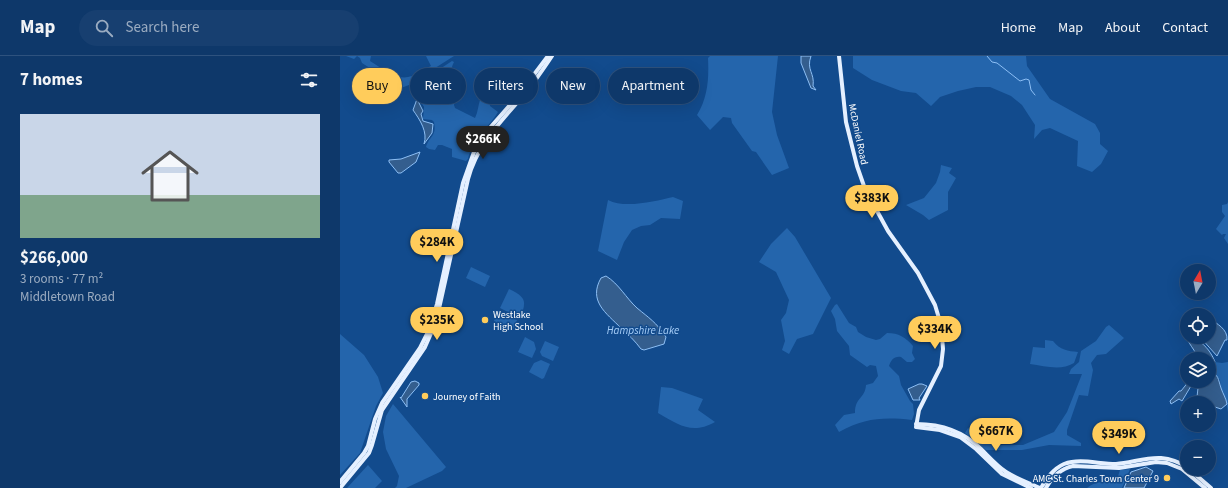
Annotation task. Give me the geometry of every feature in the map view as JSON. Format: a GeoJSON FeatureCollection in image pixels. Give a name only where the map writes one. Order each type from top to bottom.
{"type":"FeatureCollection","features":[{"type":"Feature","properties":{"kind":"main road"},"geometry":{"type":"LineString","coordinates":[[340,482],[364,453],[371,438],[378,410],[420,348],[428,332],[434,314],[463,183],[472,157],[488,130],[517,97],[548,56]]}},
{"type":"Feature","properties":{"kind":"main road"},"geometry":{"type":"LineString","coordinates":[[340,488],[369,453],[382,410],[425,347],[436,322],[468,179],[477,153],[489,134],[526,91],[552,56]]}},
{"type":"Feature","properties":{"kind":"main road","name":"McDaniel Road"},"geometry":{"type":"LineString","coordinates":[[839,56],[846,122],[857,166],[865,189],[888,231],[918,273],[935,305],[941,325],[943,349],[941,366],[919,410],[916,426]]}},
{"type":"Feature","properties":{"kind":"main road"},"geometry":{"type":"LineString","coordinates":[[440,288],[446,279]]}},
{"type":"Feature","properties":{"kind":"main road"},"geometry":{"type":"LineString","coordinates":[[434,314],[436,322]]}},
{"type":"Feature","properties":{"kind":"main road"},"geometry":{"type":"LineString","coordinates":[[916,426],[949,433],[960,437],[979,450],[991,462],[996,464]]}},
{"type":"Feature","properties":{"kind":"main road"},"geometry":{"type":"LineString","coordinates":[[916,426],[943,426],[961,433],[977,444],[1002,469],[1030,486],[1048,481]]}},
{"type":"Feature","properties":{"kind":"main road"},"geometry":{"type":"LineString","coordinates":[[970,444],[1002,474],[1014,481],[1040,488],[1062,470],[1073,466],[1084,465],[1117,468],[1156,462],[1167,463],[1182,469],[1205,488]]}},
{"type":"Feature","properties":{"kind":"main road"},"geometry":{"type":"LineString","coordinates":[[1047,488],[1048,481],[1058,467],[1071,462],[1084,461],[1115,464],[1163,458],[1180,464]]}},
{"type":"Feature","properties":{"kind":"main road"},"geometry":{"type":"LineString","coordinates":[[1117,468],[1119,465],[1131,462]]}},
{"type":"Feature","properties":{"kind":"main road"},"geometry":{"type":"LineString","coordinates":[[1002,469],[1002,473],[1014,481]]}},
{"type":"Feature","properties":{"kind":"main road"},"geometry":{"type":"LineString","coordinates":[[1197,476],[1211,488]]}},
{"type":"Feature","properties":{"kind":"shaded area"},"geometry":{"type":"Polygon","coordinates":[[[346,56],[357,56],[354,59],[346,56]]]}},
{"type":"Feature","properties":{"kind":"shaded area"},"geometry":{"type":"Polygon","coordinates":[[[357,56],[371,56],[370,61],[381,68],[370,68],[362,63],[360,58],[357,56]]]}},
{"type":"Feature","properties":{"kind":"shaded area"},"geometry":{"type":"Polygon","coordinates":[[[426,56],[454,56],[435,68],[427,68],[431,66],[426,56]]]}},
{"type":"Feature","properties":{"kind":"shaded area"},"geometry":{"type":"Polygon","coordinates":[[[710,56],[778,56],[772,112],[777,135],[789,168],[772,175],[756,152],[752,151],[732,123],[731,118],[723,117],[710,130],[697,115],[706,94],[708,80],[708,58],[710,56]]]}},
{"type":"Feature","properties":{"kind":"shaded area"},"geometry":{"type":"Polygon","coordinates":[[[853,56],[1026,56],[1027,66],[1050,99],[1095,124],[1100,133],[1100,144],[1108,151],[1101,164],[1092,172],[1077,166],[1078,141],[1050,128],[1042,130],[1034,139],[1035,125],[1022,105],[1011,96],[990,87],[976,87],[940,97],[931,106],[916,93],[901,91],[872,80],[853,68],[853,56]]]}},
{"type":"Feature","properties":{"kind":"shaded area"},"geometry":{"type":"Polygon","coordinates":[[[452,61],[454,62],[452,67],[441,68],[452,61]]]}},
{"type":"Feature","properties":{"kind":"shaded area"},"geometry":{"type":"Polygon","coordinates":[[[410,76],[409,85],[402,88],[402,77],[410,76]]]}},
{"type":"Feature","properties":{"kind":"shaded area"},"geometry":{"type":"Polygon","coordinates":[[[422,104],[454,104],[455,108],[475,118],[479,104],[490,104],[490,106],[498,112],[473,146],[466,161],[452,157],[452,149],[442,145],[438,145],[435,150],[426,147],[427,143],[434,134],[435,127],[432,120],[423,119],[424,107],[422,104]]]}},
{"type":"Feature","properties":{"kind":"shaded area"},"geometry":{"type":"Polygon","coordinates":[[[941,165],[952,168],[949,173],[956,178],[948,192],[948,210],[929,220],[906,205],[924,198],[936,183],[941,165]]]}},
{"type":"Feature","properties":{"kind":"shaded area"},"geometry":{"type":"Polygon","coordinates":[[[673,197],[683,201],[680,219],[661,218],[650,225],[641,226],[632,230],[624,242],[617,260],[598,251],[608,200],[615,203],[632,204],[673,197]]]}},
{"type":"Feature","properties":{"kind":"shaded area"},"geometry":{"type":"Polygon","coordinates":[[[1228,202],[1228,244],[1224,238],[1226,234],[1222,235],[1216,229],[1225,216],[1222,212],[1222,205],[1227,204],[1228,202]]]}},
{"type":"Feature","properties":{"kind":"shaded area"},"geometry":{"type":"Polygon","coordinates":[[[787,228],[795,237],[831,298],[813,334],[797,339],[789,354],[782,350],[785,341],[781,320],[786,313],[789,300],[776,272],[759,262],[771,244],[787,228]]]}},
{"type":"Feature","properties":{"kind":"shaded area"},"geometry":{"type":"Polygon","coordinates":[[[471,267],[490,276],[485,287],[466,278],[471,267]]]}},
{"type":"Feature","properties":{"kind":"shaded area"},"geometry":{"type":"Polygon","coordinates":[[[509,289],[522,297],[524,300],[524,307],[520,318],[500,308],[509,289]]]}},
{"type":"Feature","properties":{"kind":"shaded area"},"geometry":{"type":"Polygon","coordinates":[[[837,304],[849,323],[856,327],[858,332],[866,337],[876,340],[880,339],[887,333],[895,334],[907,340],[913,346],[912,353],[915,359],[912,362],[907,362],[901,357],[896,357],[892,360],[889,366],[899,376],[901,385],[913,404],[914,414],[912,420],[883,419],[866,421],[848,427],[839,432],[835,425],[844,415],[855,413],[855,408],[864,393],[866,385],[873,383],[878,376],[876,366],[870,365],[867,367],[850,355],[849,346],[837,331],[835,319],[831,311],[837,304]]]}},
{"type":"Feature","properties":{"kind":"shaded area"},"geometry":{"type":"Polygon","coordinates":[[[498,311],[517,320],[513,330],[494,321],[498,311]]]}},
{"type":"Feature","properties":{"kind":"shaded area"},"geometry":{"type":"Polygon","coordinates":[[[1109,325],[1124,338],[1106,354],[1097,355],[1091,363],[1093,370],[1088,396],[1079,395],[1067,430],[1067,435],[1081,443],[1081,446],[1049,445],[1022,450],[986,450],[965,433],[968,428],[987,442],[1002,445],[1023,445],[1054,432],[1067,412],[1082,374],[1069,374],[1071,369],[1079,362],[1081,351],[1096,341],[1109,325]]]}},
{"type":"Feature","properties":{"kind":"shaded area"},"geometry":{"type":"Polygon","coordinates":[[[340,334],[364,355],[378,377],[383,393],[376,406],[360,453],[340,475],[340,334]]]}},
{"type":"Feature","properties":{"kind":"shaded area"},"geometry":{"type":"Polygon","coordinates":[[[525,337],[534,342],[536,349],[532,358],[518,352],[525,337]]]}},
{"type":"Feature","properties":{"kind":"shaded area"},"geometry":{"type":"Polygon","coordinates":[[[1045,340],[1053,341],[1064,350],[1078,352],[1074,363],[1064,367],[1047,367],[1030,364],[1033,347],[1045,348],[1045,340]]]}},
{"type":"Feature","properties":{"kind":"shaded area"},"geometry":{"type":"Polygon","coordinates":[[[545,341],[559,347],[553,361],[542,356],[540,352],[545,341]]]}},
{"type":"Feature","properties":{"kind":"shaded area"},"geometry":{"type":"Polygon","coordinates":[[[541,360],[550,364],[544,378],[542,379],[529,372],[534,363],[541,360]]]}},
{"type":"Feature","properties":{"kind":"shaded area"},"geometry":{"type":"Polygon","coordinates":[[[1216,362],[1228,362],[1228,412],[1225,397],[1221,389],[1220,380],[1216,376],[1216,362]]]}},
{"type":"Feature","properties":{"kind":"shaded area"},"geometry":{"type":"Polygon","coordinates":[[[661,387],[672,388],[703,399],[698,410],[715,422],[707,426],[692,428],[679,425],[658,413],[661,387]]]}},
{"type":"Feature","properties":{"kind":"shaded area"},"geometry":{"type":"Polygon","coordinates":[[[393,404],[446,467],[442,471],[406,488],[395,488],[397,486],[399,476],[386,449],[383,432],[386,416],[393,404]]]}},
{"type":"Feature","properties":{"kind":"shaded area"},"geometry":{"type":"Polygon","coordinates":[[[368,465],[382,481],[375,488],[347,488],[368,465]]]}},
{"type":"Feature","properties":{"kind":"shaded area"},"geometry":{"type":"Polygon","coordinates":[[[1130,469],[1122,488],[1087,488],[1090,485],[1117,479],[1120,470],[1130,469]]]}},
{"type":"Feature","properties":{"kind":"water"},"geometry":{"type":"Polygon","coordinates":[[[801,56],[811,56],[809,65],[813,78],[813,86],[816,90],[811,88],[801,63],[801,56]]]}},
{"type":"Feature","properties":{"kind":"water"},"geometry":{"type":"Polygon","coordinates":[[[415,104],[420,104],[423,111],[421,114],[423,121],[433,124],[432,133],[424,144],[424,131],[421,122],[413,110],[415,104]]]}},
{"type":"Feature","properties":{"kind":"water"},"geometry":{"type":"Polygon","coordinates":[[[420,152],[416,162],[401,173],[398,173],[389,162],[389,160],[401,159],[420,152]]]}},
{"type":"Feature","properties":{"kind":"water","name":"Hampshire Lake"},"geometry":{"type":"Polygon","coordinates":[[[606,276],[611,279],[633,304],[659,328],[666,337],[664,344],[644,350],[641,349],[605,312],[600,306],[597,293],[601,278],[606,276]]]}},
{"type":"Feature","properties":{"kind":"water"},"geometry":{"type":"Polygon","coordinates":[[[1216,323],[1226,333],[1227,340],[1225,340],[1217,356],[1216,352],[1213,352],[1206,344],[1216,344],[1216,323]]]}},
{"type":"Feature","properties":{"kind":"water"},"geometry":{"type":"Polygon","coordinates":[[[1190,344],[1202,344],[1209,352],[1195,352],[1190,344]]]}},
{"type":"Feature","properties":{"kind":"water"},"geometry":{"type":"Polygon","coordinates":[[[1216,375],[1227,404],[1221,409],[1216,407],[1216,396],[1197,396],[1198,388],[1216,388],[1216,375]]]}},
{"type":"Feature","properties":{"kind":"water"},"geometry":{"type":"Polygon","coordinates":[[[415,381],[419,383],[419,385],[407,399],[407,407],[400,397],[401,398],[411,382],[415,381]]]}},
{"type":"Feature","properties":{"kind":"water"},"geometry":{"type":"Polygon","coordinates":[[[919,384],[927,386],[919,398],[920,400],[913,400],[908,389],[919,384]]]}},
{"type":"Feature","properties":{"kind":"water"},"geometry":{"type":"Polygon","coordinates":[[[1183,388],[1190,388],[1185,396],[1180,396],[1180,400],[1171,404],[1170,401],[1179,391],[1183,388]]]}},
{"type":"Feature","properties":{"kind":"water"},"geometry":{"type":"Polygon","coordinates":[[[1146,467],[1153,471],[1144,488],[1124,488],[1131,472],[1146,467]]]}},
{"type":"Feature","properties":{"kind":"waterway"},"geometry":{"type":"LineString","coordinates":[[987,56],[992,62],[997,63],[1020,81],[1026,79],[1029,80],[1031,90],[1035,95]]}},
{"type":"Feature","properties":{"kind":"place","name":"Westlake High School"},"geometry":{"type":"Point","coordinates":[485,320]}},
{"type":"Feature","properties":{"kind":"place","name":"Journey of Faith"},"geometry":{"type":"Point","coordinates":[425,396]}},
{"type":"Feature","properties":{"kind":"place","name":"AMC St. Charles Town Center 9"},"geometry":{"type":"Point","coordinates":[1167,478]}}]}
